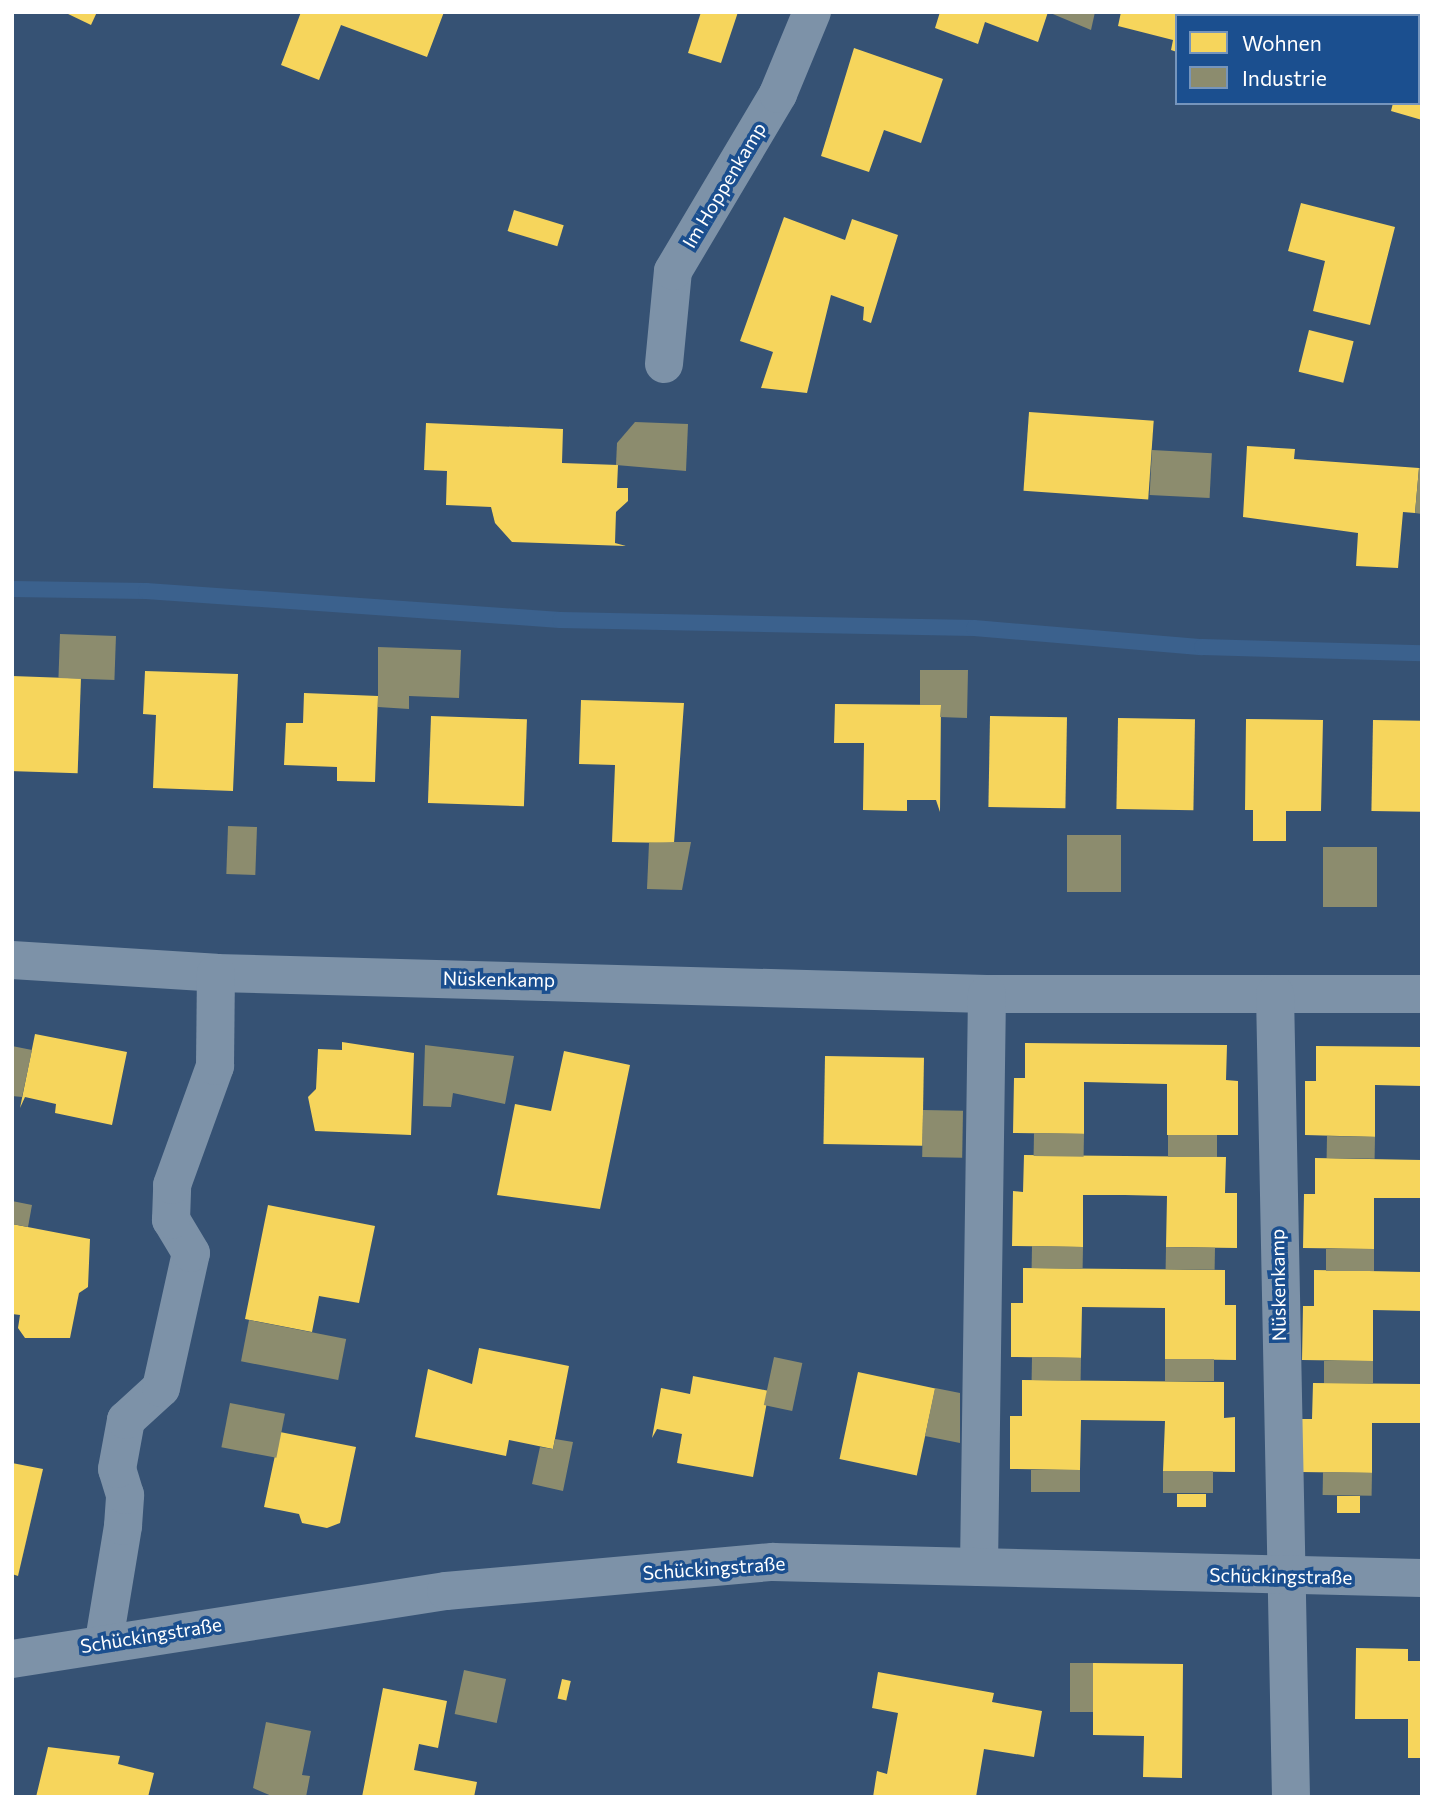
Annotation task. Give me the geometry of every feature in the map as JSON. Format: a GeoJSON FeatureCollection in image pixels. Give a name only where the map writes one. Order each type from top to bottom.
{"type":"FeatureCollection","features":[{"type":"Feature","properties":{"kind":"street","name":"Im Hoppenkamp"},"geometry":{"type":"LineString","coordinates":[[664,364],[673,271],[778,94],[812,12]]}},
{"type":"Feature","properties":{"kind":"street","name":"Nüskenkamp"},"geometry":{"type":"LineString","coordinates":[[12,960],[216,973],[987,994],[1422,993]]}},
{"type":"Feature","properties":{"kind":"street"},"geometry":{"type":"LineString","coordinates":[[104,1641],[123,1526],[125,1495],[117,1469],[126,1420],[161,1388],[191,1253],[171,1220],[172,1185],[215,1066],[216,973]]}},
{"type":"Feature","properties":{"kind":"street"},"geometry":{"type":"LineString","coordinates":[[979,1567],[987,994]]}},
{"type":"Feature","properties":{"kind":"street","name":"Nüskenkamp"},"geometry":{"type":"LineString","coordinates":[[1275,994],[1282,1577],[1291,1797]]}},
{"type":"Feature","properties":{"kind":"street","name":"Schückingstraße"},"geometry":{"type":"LineString","coordinates":[[12,1659],[104,1641],[579,1577],[773,1562],[1282,1577],[1422,1578]]}},
{"type":"Feature","properties":{"kind":"building: Wohnen"},"geometry":{"type":"Polygon","coordinates":[[[64,12],[97,12],[91,25],[64,12]]]}},
{"type":"Feature","properties":{"kind":"building: Wohnen"},"geometry":{"type":"Polygon","coordinates":[[[301,12],[444,12],[427,57],[341,25],[319,80],[281,65],[301,12]]]}},
{"type":"Feature","properties":{"kind":"building: Wohnen"},"geometry":{"type":"Polygon","coordinates":[[[701,12],[738,12],[721,63],[688,53],[701,12]]]}},
{"type":"Feature","properties":{"kind":"building: Wohnen"},"geometry":{"type":"Polygon","coordinates":[[[940,12],[1048,12],[1038,42],[985,22],[978,44],[935,28],[940,12]]]}},
{"type":"Feature","properties":{"kind":"building: Wohnen"},"geometry":{"type":"Polygon","coordinates":[[[1121,12],[1219,12],[1175,14],[1175,51],[1171,50],[1173,40],[1118,26],[1121,12]]]}},
{"type":"Feature","properties":{"kind":"building: Wohnen"},"geometry":{"type":"Polygon","coordinates":[[[1361,12],[1422,12],[1422,120],[1391,111],[1392,105],[1420,105],[1420,14],[1361,12]]]}},
{"type":"Feature","properties":{"kind":"building: Wohnen"},"geometry":{"type":"Polygon","coordinates":[[[854,48],[943,79],[921,143],[884,130],[869,172],[821,156],[854,48]]]}},
{"type":"Feature","properties":{"kind":"building: Wohnen"},"geometry":{"type":"Polygon","coordinates":[[[1301,203],[1395,227],[1370,325],[1313,311],[1325,261],[1288,251],[1301,203]]]}},
{"type":"Feature","properties":{"kind":"building: Wohnen"},"geometry":{"type":"Polygon","coordinates":[[[514,210],[564,225],[557,246],[508,231],[514,210]]]}},
{"type":"Feature","properties":{"kind":"building: Wohnen"},"geometry":{"type":"Polygon","coordinates":[[[784,217],[845,240],[852,219],[898,235],[871,323],[863,320],[864,307],[831,295],[807,393],[761,388],[773,352],[740,341],[784,217]]]}},
{"type":"Feature","properties":{"kind":"building: Wohnen"},"geometry":{"type":"Polygon","coordinates":[[[1309,330],[1354,341],[1343,383],[1299,372],[1309,330]]]}},
{"type":"Feature","properties":{"kind":"building: Wohnen"},"geometry":{"type":"Polygon","coordinates":[[[1029,412],[1154,421],[1148,500],[1023,491],[1029,412]]]}},
{"type":"Feature","properties":{"kind":"building: Wohnen"},"geometry":{"type":"Polygon","coordinates":[[[426,423],[563,429],[562,463],[618,465],[617,488],[628,488],[628,501],[616,512],[615,543],[626,546],[512,542],[495,523],[491,507],[446,505],[447,471],[424,470],[426,423]]]}},
{"type":"Feature","properties":{"kind":"building: Wohnen"},"geometry":{"type":"Polygon","coordinates":[[[1247,446],[1295,449],[1294,459],[1419,468],[1415,513],[1403,512],[1398,568],[1356,566],[1358,533],[1243,517],[1247,446]]]}},
{"type":"Feature","properties":{"kind":"building: Wohnen"},"geometry":{"type":"Polygon","coordinates":[[[145,671],[238,674],[233,791],[153,788],[156,715],[143,714],[145,671]]]}},
{"type":"Feature","properties":{"kind":"building: Wohnen"},"geometry":{"type":"Polygon","coordinates":[[[12,676],[81,678],[78,773],[12,771],[12,676]]]}},
{"type":"Feature","properties":{"kind":"building: Wohnen"},"geometry":{"type":"Polygon","coordinates":[[[304,693],[378,696],[375,782],[337,781],[337,767],[284,765],[286,723],[303,723],[304,693]]]}},
{"type":"Feature","properties":{"kind":"building: Wohnen"},"geometry":{"type":"Polygon","coordinates":[[[581,700],[684,703],[674,843],[612,842],[615,765],[579,764],[581,700]]]}},
{"type":"Feature","properties":{"kind":"building: Wohnen"},"geometry":{"type":"Polygon","coordinates":[[[835,704],[941,705],[940,812],[936,800],[907,800],[907,811],[863,810],[864,743],[834,743],[835,704]]]}},
{"type":"Feature","properties":{"kind":"building: Wohnen"},"geometry":{"type":"Polygon","coordinates":[[[431,716],[527,719],[524,806],[428,803],[431,716]]]}},
{"type":"Feature","properties":{"kind":"building: Wohnen"},"geometry":{"type":"Polygon","coordinates":[[[990,716],[1067,717],[1065,808],[988,807],[990,716]]]}},
{"type":"Feature","properties":{"kind":"building: Wohnen"},"geometry":{"type":"Polygon","coordinates":[[[1118,718],[1195,719],[1193,810],[1116,809],[1118,718]]]}},
{"type":"Feature","properties":{"kind":"building: Wohnen"},"geometry":{"type":"Polygon","coordinates":[[[1246,719],[1323,720],[1321,811],[1286,811],[1286,841],[1253,841],[1253,810],[1245,810],[1246,719]]]}},
{"type":"Feature","properties":{"kind":"building: Wohnen"},"geometry":{"type":"Polygon","coordinates":[[[1373,720],[1422,721],[1420,812],[1371,811],[1373,720]]]}},
{"type":"Feature","properties":{"kind":"building: Wohnen"},"geometry":{"type":"Polygon","coordinates":[[[35,1034],[127,1052],[112,1125],[55,1113],[56,1104],[25,1097],[20,1108],[35,1034]]]}},
{"type":"Feature","properties":{"kind":"building: Wohnen"},"geometry":{"type":"Polygon","coordinates":[[[342,1042],[414,1053],[411,1135],[315,1131],[308,1097],[316,1089],[318,1049],[342,1050],[342,1042]]]}},
{"type":"Feature","properties":{"kind":"building: Wohnen"},"geometry":{"type":"Polygon","coordinates":[[[1025,1043],[1227,1045],[1226,1080],[1238,1081],[1238,1135],[1167,1135],[1167,1084],[1084,1082],[1084,1134],[1013,1133],[1014,1078],[1025,1078],[1025,1043]]]}},
{"type":"Feature","properties":{"kind":"building: Wohnen"},"geometry":{"type":"Polygon","coordinates":[[[1316,1046],[1422,1047],[1422,1086],[1375,1085],[1375,1137],[1305,1135],[1305,1081],[1316,1081],[1316,1046]]]}},
{"type":"Feature","properties":{"kind":"building: Wohnen"},"geometry":{"type":"Polygon","coordinates":[[[564,1051],[630,1065],[600,1209],[497,1195],[515,1104],[551,1111],[564,1051]]]}},
{"type":"Feature","properties":{"kind":"building: Wohnen"},"geometry":{"type":"Polygon","coordinates":[[[825,1056],[924,1058],[922,1146],[823,1144],[825,1056]]]}},
{"type":"Feature","properties":{"kind":"building: Wohnen"},"geometry":{"type":"Polygon","coordinates":[[[1024,1155],[1226,1157],[1225,1193],[1237,1193],[1237,1248],[1166,1247],[1167,1196],[1125,1195],[1083,1195],[1083,1247],[1012,1246],[1013,1191],[1023,1192],[1024,1155]]]}},
{"type":"Feature","properties":{"kind":"building: Wohnen"},"geometry":{"type":"Polygon","coordinates":[[[1315,1158],[1422,1160],[1422,1198],[1374,1198],[1374,1249],[1303,1248],[1304,1194],[1315,1194],[1315,1158]]]}},
{"type":"Feature","properties":{"kind":"building: Wohnen"},"geometry":{"type":"Polygon","coordinates":[[[268,1205],[375,1226],[359,1303],[319,1296],[312,1332],[245,1319],[268,1205]]]}},
{"type":"Feature","properties":{"kind":"building: Wohnen"},"geometry":{"type":"Polygon","coordinates":[[[12,1224],[90,1239],[88,1287],[79,1293],[70,1338],[25,1338],[18,1328],[20,1315],[12,1314],[12,1224]]]}},
{"type":"Feature","properties":{"kind":"building: Wohnen"},"geometry":{"type":"Polygon","coordinates":[[[1023,1268],[1225,1270],[1225,1305],[1236,1305],[1236,1360],[1165,1359],[1165,1308],[1082,1307],[1081,1358],[1011,1357],[1011,1303],[1023,1303],[1023,1268]]]}},
{"type":"Feature","properties":{"kind":"building: Wohnen"},"geometry":{"type":"Polygon","coordinates":[[[1314,1270],[1422,1272],[1422,1311],[1373,1310],[1373,1361],[1302,1360],[1303,1306],[1314,1306],[1314,1270]]]}},
{"type":"Feature","properties":{"kind":"building: Wohnen"},"geometry":{"type":"Polygon","coordinates":[[[479,1348],[569,1366],[553,1449],[509,1440],[506,1456],[415,1437],[428,1369],[472,1384],[479,1348]]]}},
{"type":"Feature","properties":{"kind":"building: Wohnen"},"geometry":{"type":"Polygon","coordinates":[[[858,1372],[935,1388],[917,1475],[839,1459],[858,1372]]]}},
{"type":"Feature","properties":{"kind":"building: Wohnen"},"geometry":{"type":"Polygon","coordinates":[[[693,1376],[769,1391],[753,1477],[677,1463],[682,1434],[657,1429],[652,1438],[661,1388],[690,1394],[693,1376]]]}},
{"type":"Feature","properties":{"kind":"building: Wohnen"},"geometry":{"type":"Polygon","coordinates":[[[1022,1380],[1224,1382],[1224,1418],[1235,1417],[1235,1472],[1163,1471],[1165,1421],[1081,1420],[1080,1470],[1010,1469],[1010,1416],[1022,1416],[1022,1380]]]}},
{"type":"Feature","properties":{"kind":"building: Wohnen"},"geometry":{"type":"Polygon","coordinates":[[[1313,1383],[1422,1384],[1422,1423],[1372,1423],[1372,1473],[1301,1472],[1302,1419],[1312,1419],[1313,1383]]]}},
{"type":"Feature","properties":{"kind":"building: Wohnen"},"geometry":{"type":"Polygon","coordinates":[[[280,1432],[356,1447],[340,1523],[327,1528],[302,1523],[299,1514],[264,1507],[280,1432]]]}},
{"type":"Feature","properties":{"kind":"building: Wohnen"},"geometry":{"type":"Polygon","coordinates":[[[12,1463],[43,1469],[18,1576],[12,1574],[12,1463]]]}},
{"type":"Feature","properties":{"kind":"building: Wohnen"},"geometry":{"type":"Polygon","coordinates":[[[1177,1494],[1206,1494],[1206,1507],[1177,1507],[1177,1494]]]}},
{"type":"Feature","properties":{"kind":"building: Wohnen"},"geometry":{"type":"Polygon","coordinates":[[[1337,1496],[1360,1496],[1360,1513],[1337,1513],[1337,1496]]]}},
{"type":"Feature","properties":{"kind":"building: Wohnen"},"geometry":{"type":"Polygon","coordinates":[[[1356,1648],[1408,1649],[1408,1661],[1422,1661],[1422,1758],[1408,1758],[1408,1719],[1355,1719],[1356,1648]]]}},
{"type":"Feature","properties":{"kind":"building: Wohnen"},"geometry":{"type":"Polygon","coordinates":[[[1093,1663],[1183,1664],[1182,1778],[1143,1777],[1144,1736],[1093,1735],[1093,1663]]]}},
{"type":"Feature","properties":{"kind":"building: Wohnen"},"geometry":{"type":"Polygon","coordinates":[[[878,1672],[994,1693],[992,1702],[1042,1711],[1034,1757],[984,1749],[976,1797],[873,1797],[877,1771],[887,1774],[898,1713],[872,1708],[878,1672]]]}},
{"type":"Feature","properties":{"kind":"building: Wohnen"},"geometry":{"type":"Polygon","coordinates":[[[562,1679],[571,1681],[566,1701],[558,1698],[562,1679]]]}},
{"type":"Feature","properties":{"kind":"building: Wohnen"},"geometry":{"type":"Polygon","coordinates":[[[383,1688],[447,1701],[438,1748],[419,1744],[414,1770],[477,1782],[474,1797],[362,1797],[383,1688]]]}},
{"type":"Feature","properties":{"kind":"building: Wohnen"},"geometry":{"type":"Polygon","coordinates":[[[48,1747],[120,1756],[118,1764],[154,1773],[148,1797],[36,1797],[48,1747]]]}},
{"type":"Feature","properties":{"kind":"building: Industrie"},"geometry":{"type":"Polygon","coordinates":[[[1048,12],[1095,12],[1091,30],[1048,12]]]}},
{"type":"Feature","properties":{"kind":"building: Industrie"},"geometry":{"type":"Polygon","coordinates":[[[635,422],[688,424],[686,471],[616,465],[617,443],[635,422]]]}},
{"type":"Feature","properties":{"kind":"building: Industrie"},"geometry":{"type":"Polygon","coordinates":[[[1152,450],[1212,453],[1210,498],[1150,495],[1152,450]]]}},
{"type":"Feature","properties":{"kind":"building: Industrie"},"geometry":{"type":"Polygon","coordinates":[[[1419,468],[1422,468],[1422,514],[1415,513],[1419,468]]]}},
{"type":"Feature","properties":{"kind":"building: Industrie"},"geometry":{"type":"Polygon","coordinates":[[[60,634],[116,636],[114,680],[58,678],[60,634]]]}},
{"type":"Feature","properties":{"kind":"building: Industrie"},"geometry":{"type":"Polygon","coordinates":[[[378,647],[461,650],[459,698],[409,696],[409,709],[378,707],[378,647]]]}},
{"type":"Feature","properties":{"kind":"building: Industrie"},"geometry":{"type":"Polygon","coordinates":[[[920,670],[968,670],[967,718],[940,717],[941,705],[920,705],[920,670]]]}},
{"type":"Feature","properties":{"kind":"building: Industrie"},"geometry":{"type":"Polygon","coordinates":[[[228,826],[257,827],[255,875],[226,874],[228,826]]]}},
{"type":"Feature","properties":{"kind":"building: Industrie"},"geometry":{"type":"Polygon","coordinates":[[[1067,835],[1121,835],[1121,892],[1067,892],[1067,835]]]}},
{"type":"Feature","properties":{"kind":"building: Industrie"},"geometry":{"type":"Polygon","coordinates":[[[691,842],[682,890],[647,889],[649,843],[691,842]]]}},
{"type":"Feature","properties":{"kind":"building: Industrie"},"geometry":{"type":"Polygon","coordinates":[[[1323,847],[1377,847],[1377,907],[1323,907],[1323,847]]]}},
{"type":"Feature","properties":{"kind":"building: Industrie"},"geometry":{"type":"Polygon","coordinates":[[[425,1045],[514,1056],[505,1104],[453,1093],[451,1107],[423,1106],[425,1045]]]}},
{"type":"Feature","properties":{"kind":"building: Industrie"},"geometry":{"type":"Polygon","coordinates":[[[12,1046],[32,1050],[22,1097],[12,1096],[12,1046]]]}},
{"type":"Feature","properties":{"kind":"building: Industrie"},"geometry":{"type":"Polygon","coordinates":[[[923,1110],[963,1111],[962,1158],[922,1157],[923,1110]]]}},
{"type":"Feature","properties":{"kind":"building: Industrie"},"geometry":{"type":"Polygon","coordinates":[[[1034,1133],[1084,1134],[1084,1157],[1034,1156],[1034,1133]]]}},
{"type":"Feature","properties":{"kind":"building: Industrie"},"geometry":{"type":"Polygon","coordinates":[[[1168,1135],[1217,1135],[1217,1157],[1168,1157],[1168,1135]]]}},
{"type":"Feature","properties":{"kind":"building: Industrie"},"geometry":{"type":"Polygon","coordinates":[[[1327,1136],[1375,1137],[1375,1159],[1327,1158],[1327,1136]]]}},
{"type":"Feature","properties":{"kind":"building: Industrie"},"geometry":{"type":"Polygon","coordinates":[[[12,1201],[32,1205],[28,1227],[12,1224],[12,1201]]]}},
{"type":"Feature","properties":{"kind":"building: Industrie"},"geometry":{"type":"Polygon","coordinates":[[[1032,1246],[1083,1247],[1083,1269],[1032,1268],[1032,1246]]]}},
{"type":"Feature","properties":{"kind":"building: Industrie"},"geometry":{"type":"Polygon","coordinates":[[[1166,1247],[1215,1248],[1215,1270],[1166,1269],[1166,1247]]]}},
{"type":"Feature","properties":{"kind":"building: Industrie"},"geometry":{"type":"Polygon","coordinates":[[[1326,1249],[1374,1249],[1374,1271],[1326,1271],[1326,1249]]]}},
{"type":"Feature","properties":{"kind":"building: Industrie"},"geometry":{"type":"Polygon","coordinates":[[[249,1320],[346,1339],[338,1380],[241,1361],[249,1320]]]}},
{"type":"Feature","properties":{"kind":"building: Industrie"},"geometry":{"type":"Polygon","coordinates":[[[774,1357],[802,1363],[792,1411],[764,1405],[774,1357]]]}},
{"type":"Feature","properties":{"kind":"building: Industrie"},"geometry":{"type":"Polygon","coordinates":[[[1032,1357],[1081,1358],[1081,1381],[1032,1380],[1032,1357]]]}},
{"type":"Feature","properties":{"kind":"building: Industrie"},"geometry":{"type":"Polygon","coordinates":[[[1165,1359],[1214,1359],[1214,1381],[1165,1381],[1165,1359]]]}},
{"type":"Feature","properties":{"kind":"building: Industrie"},"geometry":{"type":"Polygon","coordinates":[[[1324,1361],[1373,1361],[1373,1383],[1324,1383],[1324,1361]]]}},
{"type":"Feature","properties":{"kind":"building: Industrie"},"geometry":{"type":"Polygon","coordinates":[[[935,1388],[960,1393],[960,1443],[925,1436],[935,1388]]]}},
{"type":"Feature","properties":{"kind":"building: Industrie"},"geometry":{"type":"Polygon","coordinates":[[[230,1403],[285,1414],[276,1458],[221,1447],[230,1403]]]}},
{"type":"Feature","properties":{"kind":"building: Industrie"},"geometry":{"type":"Polygon","coordinates":[[[555,1439],[573,1442],[563,1491],[532,1484],[540,1447],[553,1449],[555,1439]]]}},
{"type":"Feature","properties":{"kind":"building: Industrie"},"geometry":{"type":"Polygon","coordinates":[[[1031,1470],[1080,1470],[1080,1492],[1031,1492],[1031,1470]]]}},
{"type":"Feature","properties":{"kind":"building: Industrie"},"geometry":{"type":"Polygon","coordinates":[[[1163,1471],[1213,1471],[1213,1493],[1163,1493],[1163,1471]]]}},
{"type":"Feature","properties":{"kind":"building: Industrie"},"geometry":{"type":"Polygon","coordinates":[[[1323,1472],[1372,1473],[1372,1496],[1323,1495],[1323,1472]]]}},
{"type":"Feature","properties":{"kind":"building: Industrie"},"geometry":{"type":"Polygon","coordinates":[[[1070,1663],[1093,1663],[1093,1712],[1070,1712],[1070,1663]]]}},
{"type":"Feature","properties":{"kind":"building: Industrie"},"geometry":{"type":"Polygon","coordinates":[[[464,1670],[506,1679],[497,1723],[455,1714],[464,1670]]]}},
{"type":"Feature","properties":{"kind":"building: Industrie"},"geometry":{"type":"Polygon","coordinates":[[[266,1722],[311,1731],[302,1775],[310,1776],[306,1797],[274,1797],[253,1788],[266,1722]]]}},
{"type":"Feature","properties":{"kind":"waterway"},"geometry":{"type":"LineString","coordinates":[[12,589],[146,591],[560,620],[974,628],[1202,647],[1422,653]]}}]}
